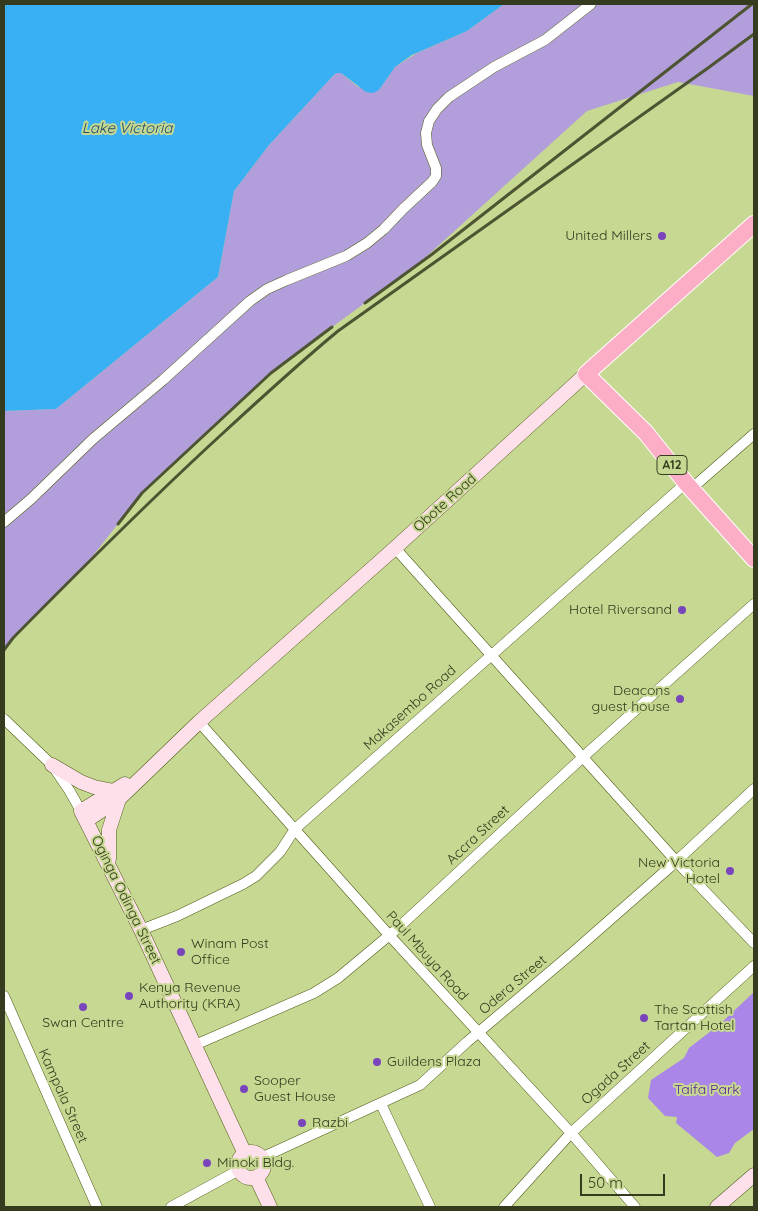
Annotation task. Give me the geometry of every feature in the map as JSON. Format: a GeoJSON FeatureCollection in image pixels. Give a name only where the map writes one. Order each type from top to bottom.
{"type":"FeatureCollection","features":[{"type":"Feature","properties":{"kind":"highway","name":"Obote Road"},"geometry":{"type":"LineString","coordinates":[[586,374],[754,224]]}},
{"type":"Feature","properties":{"kind":"highway","name":"A12"},"geometry":{"type":"LineString","coordinates":[[586,374],[646,433],[689,486],[754,559]]}},
{"type":"Feature","properties":{"kind":"main road","name":"Obote Road"},"geometry":{"type":"LineString","coordinates":[[117,795],[135,782],[199,722],[395,548],[586,374]]}},
{"type":"Feature","properties":{"kind":"main road"},"geometry":{"type":"LineString","coordinates":[[52,764],[81,782],[117,795]]}},
{"type":"Feature","properties":{"kind":"main road"},"geometry":{"type":"LineString","coordinates":[[84,816],[105,810],[117,795]]}},
{"type":"Feature","properties":{"kind":"main road"},"geometry":{"type":"LineString","coordinates":[[110,867],[109,830],[117,795]]}},
{"type":"Feature","properties":{"kind":"main road","name":"Oginga Odinga Street"},"geometry":{"type":"LineString","coordinates":[[84,816],[141,930],[246,1154]]}},
{"type":"Feature","properties":{"kind":"main road"},"geometry":{"type":"LineString","coordinates":[[253,1153],[261,1158],[264,1166],[256,1177],[246,1177],[239,1170],[238,1162],[246,1154],[253,1153]]}},
{"type":"Feature","properties":{"kind":"main road"},"geometry":{"type":"LineString","coordinates":[[718,1207],[754,1175]]}},
{"type":"Feature","properties":{"kind":"main road"},"geometry":{"type":"LineString","coordinates":[[256,1177],[270,1207]]}},
{"type":"Feature","properties":{"kind":"street"},"geometry":{"type":"LineString","coordinates":[[4,522],[94,439],[163,380],[250,301],[280,283],[346,256],[367,243],[384,229],[436,176],[436,168],[427,145],[426,133],[437,109],[449,97],[494,67],[530,50],[545,40],[591,4]]}},
{"type":"Feature","properties":{"kind":"street","name":"Makasembo Road"},"geometry":{"type":"LineString","coordinates":[[141,930],[177,916],[250,880],[280,852],[294,828],[490,654],[689,486],[754,434]]}},
{"type":"Feature","properties":{"kind":"street"},"geometry":{"type":"LineString","coordinates":[[395,548],[676,861],[754,944]]}},
{"type":"Feature","properties":{"kind":"street","name":"Accra Street"},"geometry":{"type":"LineString","coordinates":[[195,1045],[314,993],[338,978],[389,935],[583,757],[754,604]]}},
{"type":"Feature","properties":{"kind":"street"},"geometry":{"type":"LineString","coordinates":[[4,719],[52,764],[84,816]]}},
{"type":"Feature","properties":{"kind":"street","name":"Paul Mbuya Road"},"geometry":{"type":"LineString","coordinates":[[199,722],[389,935],[571,1133],[635,1207]]}},
{"type":"Feature","properties":{"kind":"street","name":"Odera Street"},"geometry":{"type":"LineString","coordinates":[[261,1158],[420,1085],[676,861],[754,790]]}},
{"type":"Feature","properties":{"kind":"street","name":"Ogada Street"},"geometry":{"type":"LineString","coordinates":[[504,1207],[571,1133],[754,966]]}},
{"type":"Feature","properties":{"kind":"street","name":"Kampala Street"},"geometry":{"type":"LineString","coordinates":[[4,996],[96,1207]]}},
{"type":"Feature","properties":{"kind":"street"},"geometry":{"type":"LineString","coordinates":[[381,1104],[430,1207]]}},
{"type":"Feature","properties":{"kind":"street"},"geometry":{"type":"LineString","coordinates":[[171,1207],[184,1204],[239,1170]]}},
{"type":"Feature","properties":{"kind":"shaded area"},"geometry":{"type":"Polygon","coordinates":[[[504,4],[754,4],[754,96],[678,82],[587,111],[417,265],[280,365],[142,493],[92,557],[13,638],[4,650],[4,411],[56,409],[218,277],[234,191],[269,145],[336,73],[341,73],[358,87],[379,90],[395,67],[417,53],[467,31],[504,4]]]}},
{"type":"Feature","properties":{"kind":"green space","name":"Taifa Park"},"geometry":{"type":"Polygon","coordinates":[[[754,992],[754,1129],[735,1143],[729,1153],[717,1157],[676,1123],[677,1117],[665,1116],[648,1098],[651,1080],[684,1058],[689,1048],[720,1024],[754,992]]]}},
{"type":"Feature","properties":{"kind":"water","name":"Lake Victoria"},"geometry":{"type":"Polygon","coordinates":[[[4,4],[504,4],[467,31],[412,55],[395,67],[379,90],[373,93],[366,92],[341,73],[336,73],[269,145],[234,191],[218,277],[56,409],[4,411],[4,4]]]}},
{"type":"Feature","properties":{"kind":"railway"},"geometry":{"type":"LineString","coordinates":[[365,303],[431,255],[752,4]]}},
{"type":"Feature","properties":{"kind":"railway"},"geometry":{"type":"LineString","coordinates":[[4,650],[13,638],[169,484],[308,356],[338,331],[754,34]]}},
{"type":"Feature","properties":{"kind":"railway"},"geometry":{"type":"LineString","coordinates":[[118,524],[142,493],[271,373],[332,327]]}},
{"type":"Feature","properties":{"kind":"place","name":"United Millers"},"geometry":{"type":"Point","coordinates":[662,236]}},
{"type":"Feature","properties":{"kind":"place","name":"Hotel Riversand"},"geometry":{"type":"Point","coordinates":[682,610]}},
{"type":"Feature","properties":{"kind":"place","name":"Deacons guest house"},"geometry":{"type":"Point","coordinates":[680,699]}},
{"type":"Feature","properties":{"kind":"place","name":"New Victoria Hotel"},"geometry":{"type":"Point","coordinates":[730,871]}},
{"type":"Feature","properties":{"kind":"place","name":"Winam Post Office"},"geometry":{"type":"Point","coordinates":[181,952]}},
{"type":"Feature","properties":{"kind":"place","name":"Kenya Revenue Authority (KRA)"},"geometry":{"type":"Point","coordinates":[129,996]}},
{"type":"Feature","properties":{"kind":"place","name":"Swan Centre"},"geometry":{"type":"Point","coordinates":[83,1007]}},
{"type":"Feature","properties":{"kind":"place","name":"The Scottish Tartan Hotel"},"geometry":{"type":"Point","coordinates":[644,1018]}},
{"type":"Feature","properties":{"kind":"place","name":"Guildens Plaza"},"geometry":{"type":"Point","coordinates":[377,1062]}},
{"type":"Feature","properties":{"kind":"place","name":"Sooper Guest House"},"geometry":{"type":"Point","coordinates":[244,1089]}},
{"type":"Feature","properties":{"kind":"place","name":"Razbi"},"geometry":{"type":"Point","coordinates":[302,1123]}},
{"type":"Feature","properties":{"kind":"place","name":"Minoki Bldg."},"geometry":{"type":"Point","coordinates":[207,1163]}}]}
